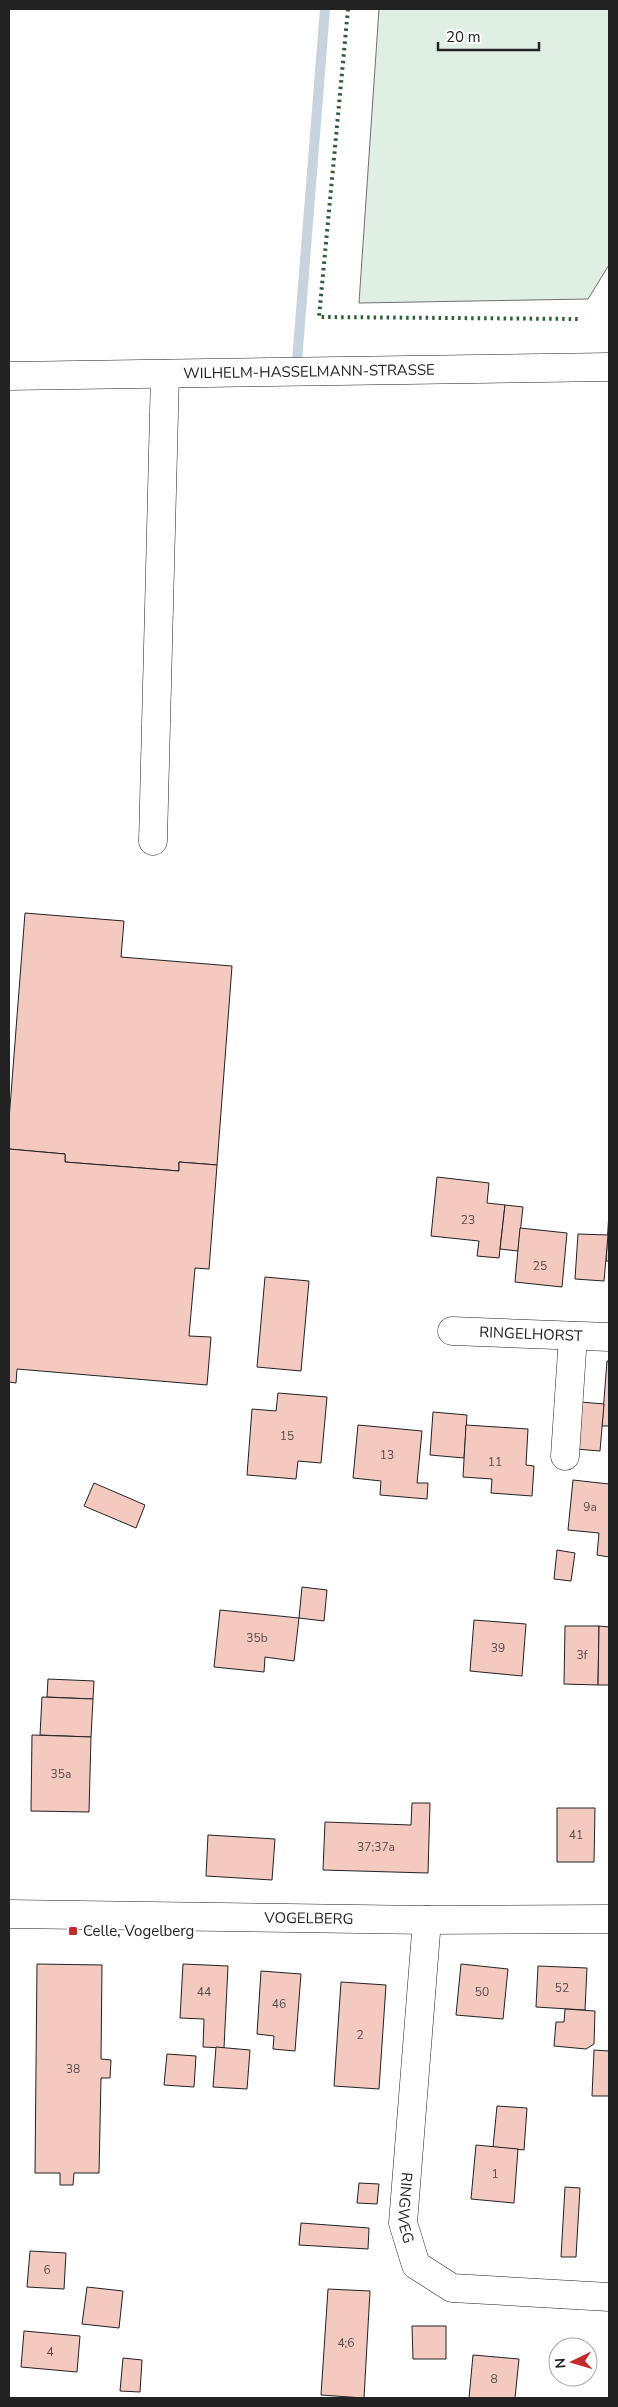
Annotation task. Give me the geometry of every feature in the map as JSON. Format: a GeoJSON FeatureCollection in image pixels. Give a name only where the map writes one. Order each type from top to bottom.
{"type":"FeatureCollection","features":[{"type":"Feature","properties":{"kind":"street","name":"WILHELM-HASSELMANN-STRASSE"},"geometry":{"type":"LineString","coordinates":[[9,376],[609,368]]}},
{"type":"Feature","properties":{"kind":"street"},"geometry":{"type":"LineString","coordinates":[[153,841],[164,374]]}},
{"type":"Feature","properties":{"kind":"street","name":"RINGELHORST"},"geometry":{"type":"LineString","coordinates":[[452,1331],[609,1338]]}},
{"type":"Feature","properties":{"kind":"street"},"geometry":{"type":"LineString","coordinates":[[565,1456],[573,1336]]}},
{"type":"Feature","properties":{"kind":"street","name":"VOGELBERG"},"geometry":{"type":"LineString","coordinates":[[9,1914],[428,1920],[609,1919]]}},
{"type":"Feature","properties":{"kind":"street","name":"RINGWEG"},"geometry":{"type":"LineString","coordinates":[[428,1920],[403,2223],[416,2266],[452,2288],[609,2297]]}},
{"type":"Feature","properties":{"kind":"green space"},"geometry":{"type":"Polygon","coordinates":[[[379,9],[609,9],[609,265],[588,299],[359,303],[379,9]]]}},
{"type":"Feature","properties":{"kind":"building"},"geometry":{"type":"Polygon","coordinates":[[[25,913],[124,921],[121,957],[232,966],[217,1165],[179,1162],[179,1171],[65,1162],[65,1154],[9,1149],[9,1120],[25,913]]]}},
{"type":"Feature","properties":{"kind":"building"},"geometry":{"type":"Polygon","coordinates":[[[9,1149],[65,1154],[65,1162],[179,1171],[179,1162],[217,1165],[209,1269],[195,1268],[189,1336],[211,1337],[207,1385],[17,1369],[16,1383],[9,1382],[9,1149]]]}},
{"type":"Feature","properties":{"kind":"building"},"geometry":{"type":"Polygon","coordinates":[[[437,1177],[489,1183],[487,1203],[505,1205],[499,1258],[477,1256],[479,1241],[431,1236],[437,1177]]]}},
{"type":"Feature","properties":{"kind":"building"},"geometry":{"type":"Polygon","coordinates":[[[505,1205],[523,1207],[518,1251],[500,1249],[505,1205]]]}},
{"type":"Feature","properties":{"kind":"building"},"geometry":{"type":"Polygon","coordinates":[[[609,1212],[609,1261],[606,1261],[609,1212]]]}},
{"type":"Feature","properties":{"kind":"building"},"geometry":{"type":"Polygon","coordinates":[[[520,1228],[567,1233],[562,1287],[515,1282],[520,1228]]]}},
{"type":"Feature","properties":{"kind":"building"},"geometry":{"type":"Polygon","coordinates":[[[578,1234],[608,1235],[604,1281],[575,1279],[578,1234]]]}},
{"type":"Feature","properties":{"kind":"building"},"geometry":{"type":"Polygon","coordinates":[[[265,1277],[309,1281],[301,1371],[257,1367],[265,1277]]]}},
{"type":"Feature","properties":{"kind":"building"},"geometry":{"type":"Polygon","coordinates":[[[607,1361],[609,1361],[609,1426],[602,1426],[607,1361]]]}},
{"type":"Feature","properties":{"kind":"building"},"geometry":{"type":"Polygon","coordinates":[[[278,1393],[327,1397],[321,1463],[298,1461],[296,1479],[247,1475],[252,1409],[276,1411],[278,1393]]]}},
{"type":"Feature","properties":{"kind":"building"},"geometry":{"type":"Polygon","coordinates":[[[581,1402],[604,1404],[600,1451],[576,1449],[581,1402]]]}},
{"type":"Feature","properties":{"kind":"building"},"geometry":{"type":"Polygon","coordinates":[[[433,1412],[467,1415],[464,1458],[430,1455],[433,1412]]]}},
{"type":"Feature","properties":{"kind":"building"},"geometry":{"type":"Polygon","coordinates":[[[358,1425],[422,1431],[417,1483],[428,1483],[427,1499],[380,1495],[381,1481],[353,1478],[358,1425]]]}},
{"type":"Feature","properties":{"kind":"building"},"geometry":{"type":"Polygon","coordinates":[[[466,1425],[528,1429],[526,1465],[534,1466],[532,1496],[491,1493],[492,1479],[463,1477],[466,1425]]]}},
{"type":"Feature","properties":{"kind":"building"},"geometry":{"type":"Polygon","coordinates":[[[573,1480],[609,1484],[609,1557],[597,1555],[599,1533],[568,1530],[573,1480]]]}},
{"type":"Feature","properties":{"kind":"building"},"geometry":{"type":"Polygon","coordinates":[[[94,1483],[145,1505],[136,1528],[84,1506],[94,1483]]]}},
{"type":"Feature","properties":{"kind":"building"},"geometry":{"type":"Polygon","coordinates":[[[557,1550],[575,1553],[571,1581],[554,1579],[557,1550]]]}},
{"type":"Feature","properties":{"kind":"building"},"geometry":{"type":"Polygon","coordinates":[[[302,1587],[327,1590],[324,1621],[299,1618],[302,1587]]]}},
{"type":"Feature","properties":{"kind":"building"},"geometry":{"type":"Polygon","coordinates":[[[220,1610],[299,1618],[294,1661],[265,1657],[264,1672],[214,1667],[220,1610]]]}},
{"type":"Feature","properties":{"kind":"building"},"geometry":{"type":"Polygon","coordinates":[[[474,1620],[526,1624],[522,1676],[470,1671],[474,1620]]]}},
{"type":"Feature","properties":{"kind":"building"},"geometry":{"type":"Polygon","coordinates":[[[565,1626],[599,1626],[598,1685],[564,1684],[565,1626]]]}},
{"type":"Feature","properties":{"kind":"building"},"geometry":{"type":"Polygon","coordinates":[[[599,1626],[609,1627],[609,1685],[598,1685],[599,1626]]]}},
{"type":"Feature","properties":{"kind":"building"},"geometry":{"type":"Polygon","coordinates":[[[48,1679],[94,1681],[93,1699],[47,1697],[48,1679]]]}},
{"type":"Feature","properties":{"kind":"building"},"geometry":{"type":"Polygon","coordinates":[[[42,1697],[93,1699],[91,1737],[40,1735],[42,1697]]]}},
{"type":"Feature","properties":{"kind":"building"},"geometry":{"type":"Polygon","coordinates":[[[32,1735],[91,1737],[89,1812],[31,1811],[32,1735]]]}},
{"type":"Feature","properties":{"kind":"building"},"geometry":{"type":"Polygon","coordinates":[[[412,1803],[430,1803],[428,1873],[323,1870],[325,1822],[411,1825],[412,1803]]]}},
{"type":"Feature","properties":{"kind":"building"},"geometry":{"type":"Polygon","coordinates":[[[557,1808],[595,1808],[594,1862],[557,1862],[557,1808]]]}},
{"type":"Feature","properties":{"kind":"building"},"geometry":{"type":"Polygon","coordinates":[[[208,1835],[275,1839],[272,1880],[206,1876],[208,1835]]]}},
{"type":"Feature","properties":{"kind":"building"},"geometry":{"type":"Polygon","coordinates":[[[37,1964],[102,1965],[101,2059],[111,2060],[110,2078],[101,2078],[99,2173],[74,2173],[73,2185],[60,2185],[60,2173],[35,2173],[37,1964]]]}},
{"type":"Feature","properties":{"kind":"building"},"geometry":{"type":"Polygon","coordinates":[[[183,1964],[228,1966],[224,2048],[203,2047],[204,2019],[180,2018],[183,1964]]]}},
{"type":"Feature","properties":{"kind":"building"},"geometry":{"type":"Polygon","coordinates":[[[461,1964],[508,1969],[503,2019],[456,2015],[461,1964]]]}},
{"type":"Feature","properties":{"kind":"building"},"geometry":{"type":"Polygon","coordinates":[[[538,1966],[587,1968],[585,2010],[536,2007],[538,1966]]]}},
{"type":"Feature","properties":{"kind":"building"},"geometry":{"type":"Polygon","coordinates":[[[261,1971],[301,1974],[295,2051],[273,2049],[274,2036],[257,2034],[261,1971]]]}},
{"type":"Feature","properties":{"kind":"building"},"geometry":{"type":"Polygon","coordinates":[[[341,1982],[386,1985],[379,2089],[334,2086],[341,1982]]]}},
{"type":"Feature","properties":{"kind":"building"},"geometry":{"type":"Polygon","coordinates":[[[565,2009],[595,2011],[594,2044],[586,2049],[554,2046],[556,2022],[564,2022],[565,2009]]]}},
{"type":"Feature","properties":{"kind":"building"},"geometry":{"type":"Polygon","coordinates":[[[216,2047],[250,2050],[247,2089],[213,2087],[216,2047]]]}},
{"type":"Feature","properties":{"kind":"building"},"geometry":{"type":"Polygon","coordinates":[[[594,2050],[609,2051],[609,2096],[592,2096],[594,2050]]]}},
{"type":"Feature","properties":{"kind":"building"},"geometry":{"type":"Polygon","coordinates":[[[167,2054],[196,2056],[194,2087],[164,2085],[167,2054]]]}},
{"type":"Feature","properties":{"kind":"building"},"geometry":{"type":"Polygon","coordinates":[[[497,2106],[527,2108],[524,2150],[493,2147],[497,2106]]]}},
{"type":"Feature","properties":{"kind":"building"},"geometry":{"type":"Polygon","coordinates":[[[476,2145],[518,2149],[514,2203],[471,2199],[476,2145]]]}},
{"type":"Feature","properties":{"kind":"building"},"geometry":{"type":"Polygon","coordinates":[[[359,2183],[379,2184],[377,2204],[357,2203],[359,2183]]]}},
{"type":"Feature","properties":{"kind":"building"},"geometry":{"type":"Polygon","coordinates":[[[565,2187],[580,2188],[576,2257],[561,2257],[565,2187]]]}},
{"type":"Feature","properties":{"kind":"building"},"geometry":{"type":"Polygon","coordinates":[[[301,2223],[369,2228],[368,2249],[299,2245],[301,2223]]]}},
{"type":"Feature","properties":{"kind":"building"},"geometry":{"type":"Polygon","coordinates":[[[30,2251],[66,2253],[64,2289],[27,2287],[30,2251]]]}},
{"type":"Feature","properties":{"kind":"building"},"geometry":{"type":"Polygon","coordinates":[[[87,2287],[123,2291],[119,2328],[82,2324],[87,2287]]]}},
{"type":"Feature","properties":{"kind":"building"},"geometry":{"type":"Polygon","coordinates":[[[328,2289],[370,2291],[364,2398],[321,2395],[328,2289]]]}},
{"type":"Feature","properties":{"kind":"building"},"geometry":{"type":"Polygon","coordinates":[[[412,2326],[446,2326],[446,2359],[413,2359],[412,2326]]]}},
{"type":"Feature","properties":{"kind":"building"},"geometry":{"type":"Polygon","coordinates":[[[24,2331],[80,2336],[77,2372],[21,2367],[24,2331]]]}},
{"type":"Feature","properties":{"kind":"building"},"geometry":{"type":"Polygon","coordinates":[[[473,2355],[519,2359],[515,2398],[469,2398],[473,2355]]]}},
{"type":"Feature","properties":{"kind":"building"},"geometry":{"type":"Polygon","coordinates":[[[123,2358],[142,2360],[140,2392],[120,2391],[123,2358]]]}},
{"type":"Feature","properties":{"kind":"waterway"},"geometry":{"type":"LineString","coordinates":[[297,361],[325,9]]}},
{"type":"Feature","properties":{"kind":"hedge"},"geometry":{"type":"LineString","coordinates":[[348,9],[319,317],[580,319]]}},
{"type":"Feature","properties":{"kind":"place","name":"Celle, Vogelberg"},"geometry":{"type":"Point","coordinates":[73,1931]}}]}
